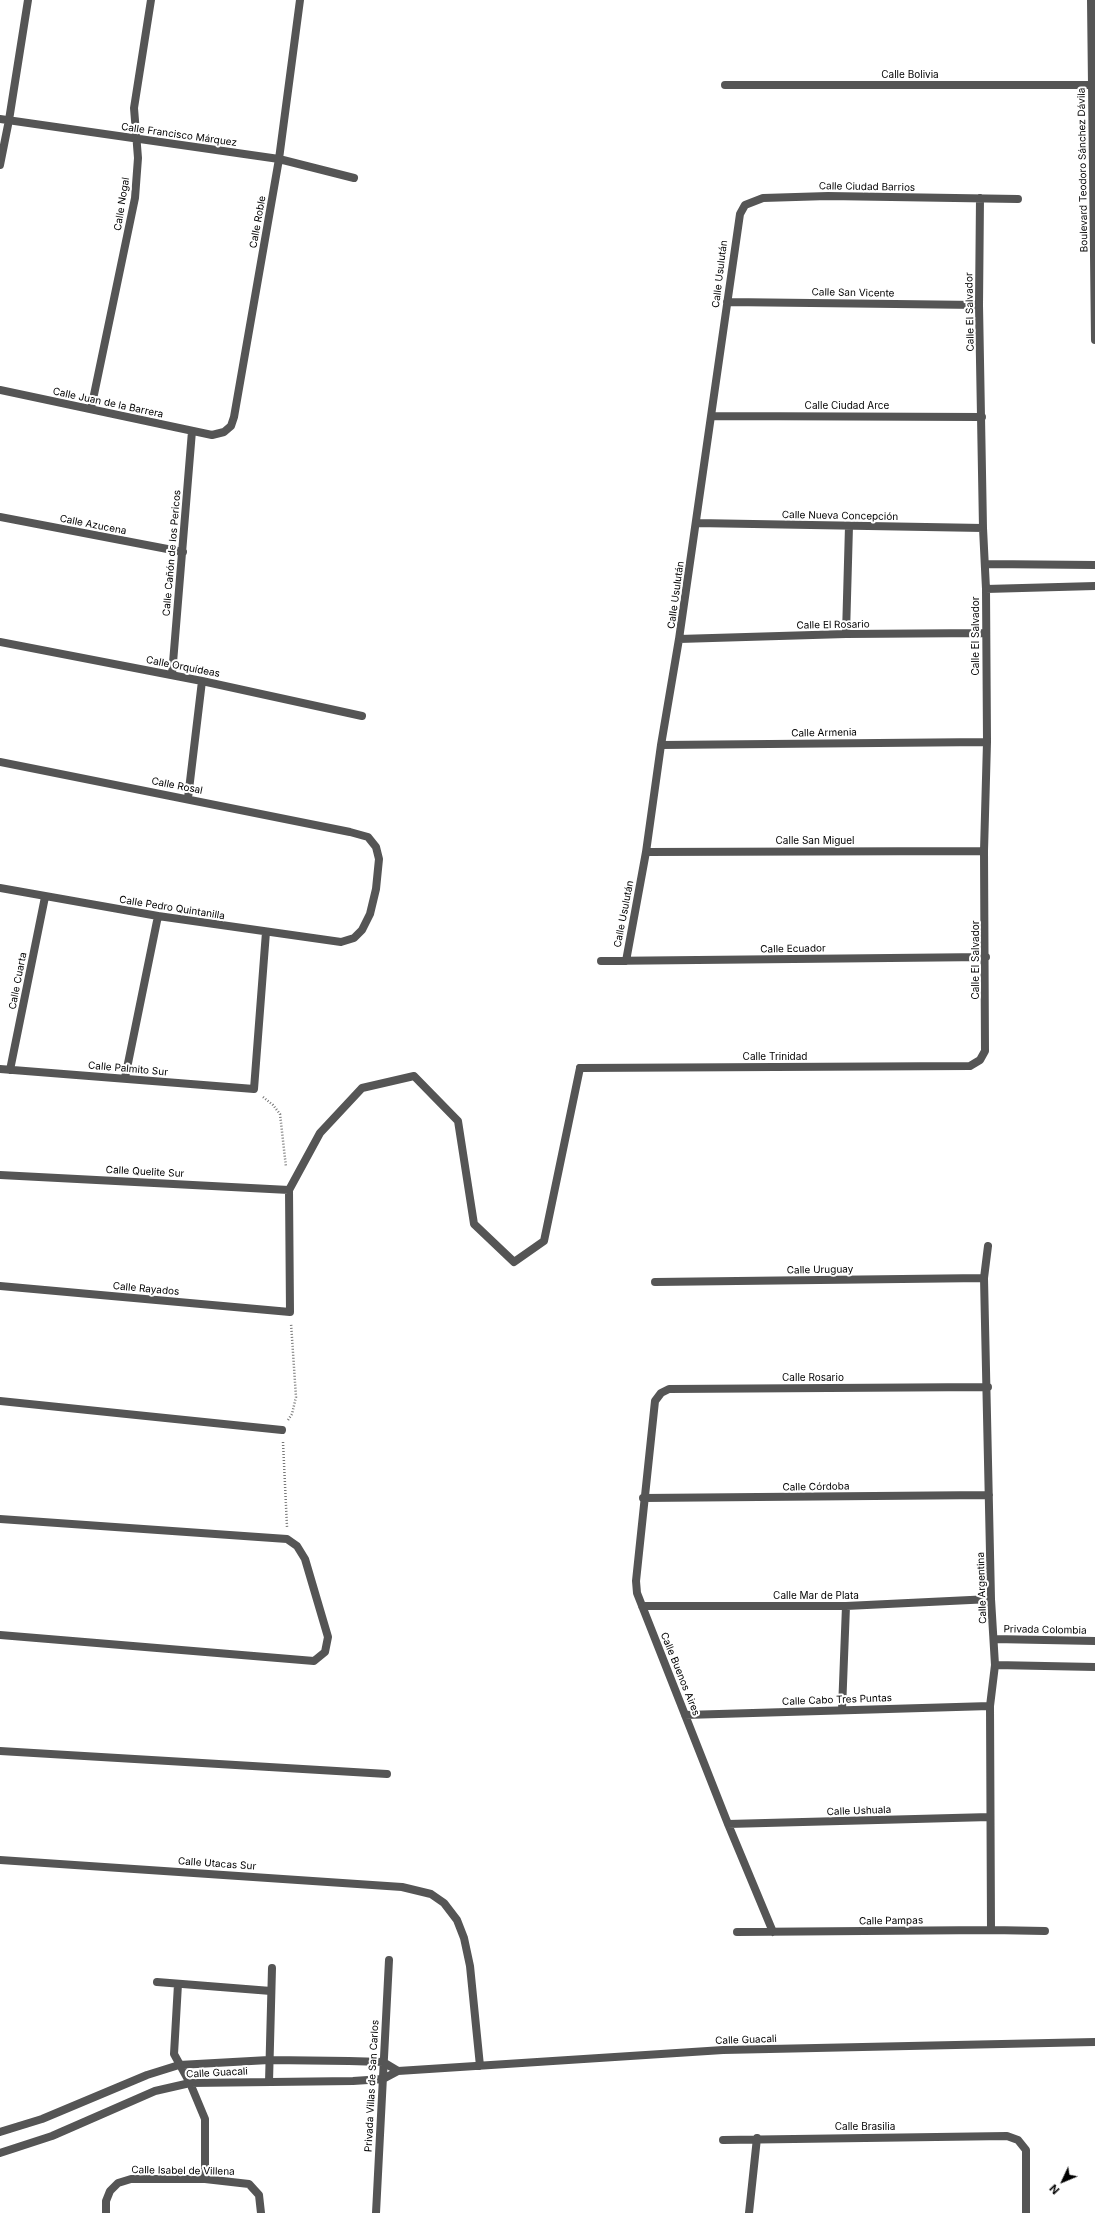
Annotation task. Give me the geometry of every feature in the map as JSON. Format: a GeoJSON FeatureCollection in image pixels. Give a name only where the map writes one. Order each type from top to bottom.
{"type":"FeatureCollection","features":[{"type":"Feature","properties":{"kind":"street"},"geometry":{"type":"LineString","coordinates":[[0,165],[9,120],[28,0]]}},
{"type":"Feature","properties":{"kind":"street","name":"Calle Nogal"},"geometry":{"type":"LineString","coordinates":[[91,409],[135,198],[138,158],[134,108],[151,0]]}},
{"type":"Feature","properties":{"kind":"street","name":"Calle Roble"},"geometry":{"type":"LineString","coordinates":[[212,435],[224,432],[230,426],[234,417],[279,159],[300,0]]}},
{"type":"Feature","properties":{"kind":"street","name":"Boulevard Teodoro Sánchez Dávila"},"geometry":{"type":"LineString","coordinates":[[1091,0],[1094,85],[1095,340]]}},
{"type":"Feature","properties":{"kind":"street","name":"Calle Bolivia"},"geometry":{"type":"LineString","coordinates":[[725,85],[1094,85]]}},
{"type":"Feature","properties":{"kind":"street","name":"Calle Francisco Márquez"},"geometry":{"type":"LineString","coordinates":[[0,119],[137,140],[279,159],[354,178]]}},
{"type":"Feature","properties":{"kind":"street","name":"Calle Ciudad Barrios"},"geometry":{"type":"LineString","coordinates":[[736,230],[740,214],[745,205],[763,198],[828,196],[1018,199]]}},
{"type":"Feature","properties":{"kind":"street","name":"Calle El Salvador"},"geometry":{"type":"LineString","coordinates":[[970,1066],[980,1060],[985,1051],[986,957],[984,851],[987,742],[986,589],[983,528],[979,305],[980,198]]}},
{"type":"Feature","properties":{"kind":"street","name":"Calle Usulután"},"geometry":{"type":"LineString","coordinates":[[626,961],[646,852],[661,745],[680,639],[736,230]]}},
{"type":"Feature","properties":{"kind":"street","name":"Calle San Vicente"},"geometry":{"type":"LineString","coordinates":[[727,302],[979,305]]}},
{"type":"Feature","properties":{"kind":"street","name":"Calle Juan de la Barrera"},"geometry":{"type":"LineString","coordinates":[[0,390],[192,432],[212,435]]}},
{"type":"Feature","properties":{"kind":"street","name":"Calle Ciudad Arce"},"geometry":{"type":"LineString","coordinates":[[711,416],[982,417]]}},
{"type":"Feature","properties":{"kind":"street","name":"Calle Cañón de los Pericos"},"geometry":{"type":"LineString","coordinates":[[172,675],[192,432]]}},
{"type":"Feature","properties":{"kind":"street","name":"Calle Azucena"},"geometry":{"type":"LineString","coordinates":[[0,517],[183,552]]}},
{"type":"Feature","properties":{"kind":"street","name":"Calle Nueva Concepción"},"geometry":{"type":"LineString","coordinates":[[696,523],[983,528]]}},
{"type":"Feature","properties":{"kind":"street"},"geometry":{"type":"LineString","coordinates":[[846,634],[848,526]]}},
{"type":"Feature","properties":{"kind":"street"},"geometry":{"type":"LineString","coordinates":[[985,564],[1095,565]]}},
{"type":"Feature","properties":{"kind":"street"},"geometry":{"type":"LineString","coordinates":[[986,589],[1095,586]]}},
{"type":"Feature","properties":{"kind":"street","name":"Calle El Rosario"},"geometry":{"type":"LineString","coordinates":[[680,639],[846,634],[986,633]]}},
{"type":"Feature","properties":{"kind":"street","name":"Calle Orquídeas"},"geometry":{"type":"LineString","coordinates":[[0,642],[202,681],[362,716]]}},
{"type":"Feature","properties":{"kind":"street"},"geometry":{"type":"LineString","coordinates":[[188,798],[202,681]]}},
{"type":"Feature","properties":{"kind":"street","name":"Calle Armenia"},"geometry":{"type":"LineString","coordinates":[[661,745],[987,742]]}},
{"type":"Feature","properties":{"kind":"street","name":"Calle Rosal"},"geometry":{"type":"LineString","coordinates":[[0,762],[188,798],[368,837],[376,847],[379,860],[376,889],[370,914],[362,930],[354,938],[342,942]]}},
{"type":"Feature","properties":{"kind":"street","name":"Calle San Miguel"},"geometry":{"type":"LineString","coordinates":[[646,852],[984,851]]}},
{"type":"Feature","properties":{"kind":"street","name":"Calle Pedro Quintanilla"},"geometry":{"type":"LineString","coordinates":[[0,888],[158,916],[342,942]]}},
{"type":"Feature","properties":{"kind":"street","name":"Calle Cuarta"},"geometry":{"type":"LineString","coordinates":[[10,1070],[45,897]]}},
{"type":"Feature","properties":{"kind":"street"},"geometry":{"type":"LineString","coordinates":[[125,1078],[158,916]]}},
{"type":"Feature","properties":{"kind":"street"},"geometry":{"type":"LineString","coordinates":[[254,1089],[266,932]]}},
{"type":"Feature","properties":{"kind":"street","name":"Calle Ecuador"},"geometry":{"type":"LineString","coordinates":[[601,961],[986,957]]}},
{"type":"Feature","properties":{"kind":"street","name":"Calle Trinidad"},"geometry":{"type":"LineString","coordinates":[[289,1190],[320,1133],[362,1088],[414,1076],[458,1121],[474,1224],[514,1262],[544,1241],[580,1068],[970,1066]]}},
{"type":"Feature","properties":{"kind":"street","name":"Calle Palmito Sur"},"geometry":{"type":"LineString","coordinates":[[0,1069],[254,1089]]}},
{"type":"Feature","properties":{"kind":"street","name":"Calle Quelite Sur"},"geometry":{"type":"LineString","coordinates":[[0,1174],[289,1190]]}},
{"type":"Feature","properties":{"kind":"street","name":"Calle Rayados"},"geometry":{"type":"LineString","coordinates":[[0,1286],[290,1312],[289,1190]]}},
{"type":"Feature","properties":{"kind":"street","name":"Calle Argentina"},"geometry":{"type":"LineString","coordinates":[[988,1246],[984,1278],[988,1387],[991,1599],[995,1665],[990,1706],[991,1930]]}},
{"type":"Feature","properties":{"kind":"street","name":"Calle Uruguay"},"geometry":{"type":"LineString","coordinates":[[655,1282],[984,1278]]}},
{"type":"Feature","properties":{"kind":"street","name":"Calle Rosario"},"geometry":{"type":"LineString","coordinates":[[653,1411],[655,1401],[661,1393],[669,1389],[988,1387]]}},
{"type":"Feature","properties":{"kind":"street"},"geometry":{"type":"LineString","coordinates":[[0,1401],[282,1430]]}},
{"type":"Feature","properties":{"kind":"street","name":"Calle Buenos Aires"},"geometry":{"type":"LineString","coordinates":[[653,1411],[643,1498],[636,1581],[642,1606],[728,1824],[774,1932]]}},
{"type":"Feature","properties":{"kind":"street","name":"Calle Córdoba"},"geometry":{"type":"LineString","coordinates":[[643,1498],[989,1495]]}},
{"type":"Feature","properties":{"kind":"street"},"geometry":{"type":"LineString","coordinates":[[0,1519],[287,1539],[297,1546],[305,1559],[328,1637],[325,1652],[314,1661],[0,1635]]}},
{"type":"Feature","properties":{"kind":"street","name":"Calle Mar de Plata"},"geometry":{"type":"LineString","coordinates":[[642,1606],[846,1606],[991,1599]]}},
{"type":"Feature","properties":{"kind":"street"},"geometry":{"type":"LineString","coordinates":[[842,1710],[846,1606]]}},
{"type":"Feature","properties":{"kind":"street","name":"Privada Colombia"},"geometry":{"type":"LineString","coordinates":[[994,1639],[1095,1641]]}},
{"type":"Feature","properties":{"kind":"street"},"geometry":{"type":"LineString","coordinates":[[995,1665],[1095,1667]]}},
{"type":"Feature","properties":{"kind":"street","name":"Calle Cabo Tres Puntas"},"geometry":{"type":"LineString","coordinates":[[685,1714],[990,1706]]}},
{"type":"Feature","properties":{"kind":"street"},"geometry":{"type":"LineString","coordinates":[[0,1751],[387,1774]]}},
{"type":"Feature","properties":{"kind":"street","name":"Calle Ushuala"},"geometry":{"type":"LineString","coordinates":[[728,1824],[990,1817]]}},
{"type":"Feature","properties":{"kind":"street","name":"Calle Utacas Sur"},"geometry":{"type":"LineString","coordinates":[[0,1860],[402,1887],[431,1894],[444,1903],[457,1920],[464,1938],[470,1966],[480,2066]]}},
{"type":"Feature","properties":{"kind":"street","name":"Calle Pampas"},"geometry":{"type":"LineString","coordinates":[[737,1932],[1045,1931]]}},
{"type":"Feature","properties":{"kind":"street","name":"Privada Villas de San Carlos"},"geometry":{"type":"LineString","coordinates":[[376,2213],[389,1960]]}},
{"type":"Feature","properties":{"kind":"street"},"geometry":{"type":"LineString","coordinates":[[269,2082],[270,1991],[272,1968]]}},
{"type":"Feature","properties":{"kind":"street"},"geometry":{"type":"LineString","coordinates":[[157,1982],[270,1991]]}},
{"type":"Feature","properties":{"kind":"street"},"geometry":{"type":"LineString","coordinates":[[178,1984],[174,2054],[190,2083],[205,2120],[205,2179]]}},
{"type":"Feature","properties":{"kind":"street","name":"Calle Guacali"},"geometry":{"type":"LineString","coordinates":[[0,2153],[52,2136],[155,2091],[190,2083],[353,2081],[383,2079],[398,2071],[723,2050],[1095,2042]]}},
{"type":"Feature","properties":{"kind":"street","name":"Calle Guacali"},"geometry":{"type":"LineString","coordinates":[[0,2132],[42,2118],[147,2075],[179,2065],[269,2060],[383,2062],[398,2071]]}},
{"type":"Feature","properties":{"kind":"street","name":"Calle Brasilia"},"geometry":{"type":"LineString","coordinates":[[723,2140],[757,2138],[1007,2136],[1018,2140],[1026,2150],[1026,2213]]}},
{"type":"Feature","properties":{"kind":"street"},"geometry":{"type":"LineString","coordinates":[[749,2213],[757,2138]]}},
{"type":"Feature","properties":{"kind":"street","name":"Calle Isabel de Villena"},"geometry":{"type":"LineString","coordinates":[[106,2213],[106,2200],[110,2191],[118,2183],[131,2179],[205,2179],[249,2184],[259,2195],[261,2213]]}},
{"type":"Feature","properties":{"kind":"path"},"geometry":{"type":"LineString","coordinates":[[254,1089],[273,1105],[280,1114],[289,1190]]}}]}
